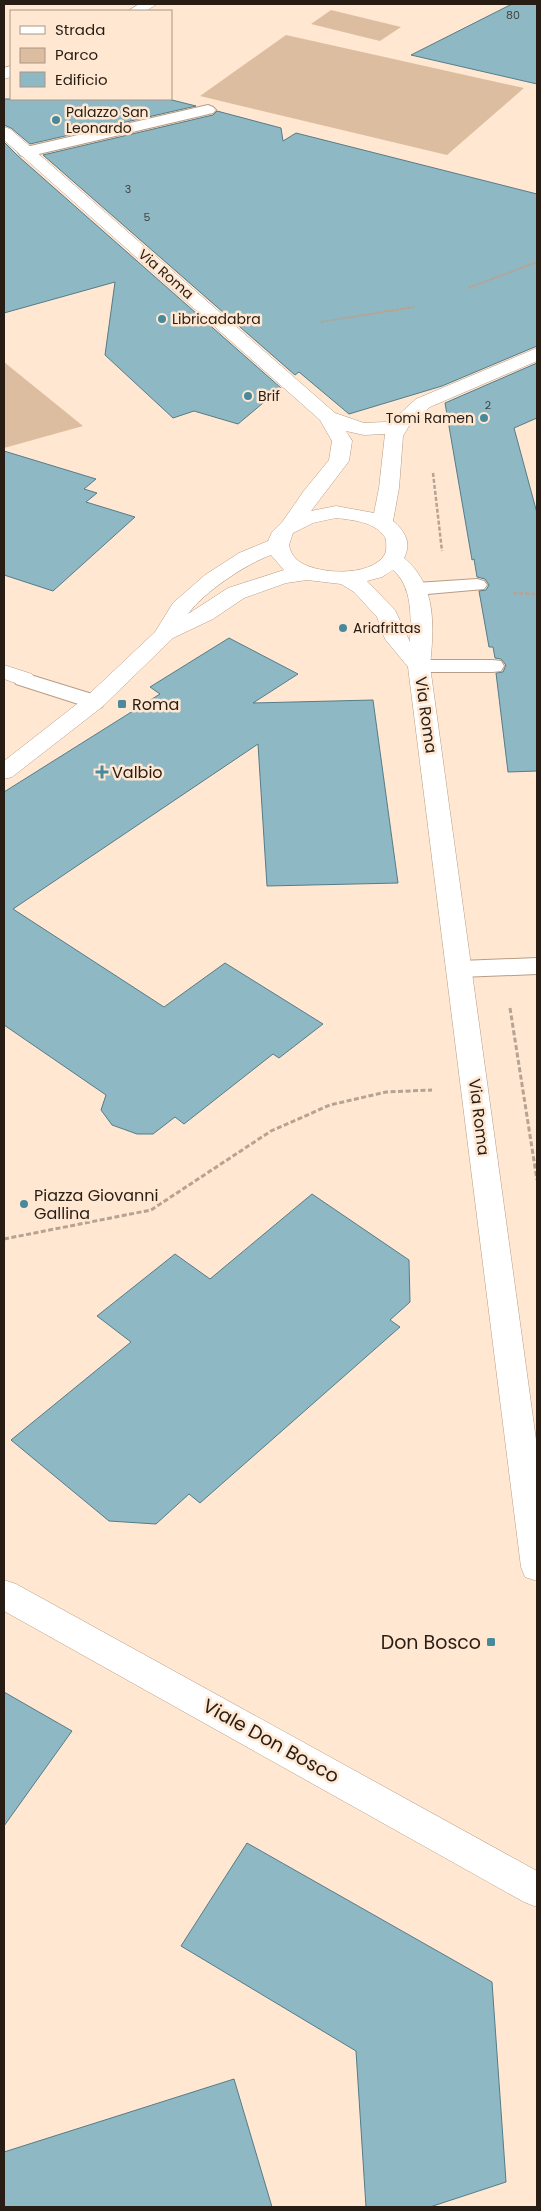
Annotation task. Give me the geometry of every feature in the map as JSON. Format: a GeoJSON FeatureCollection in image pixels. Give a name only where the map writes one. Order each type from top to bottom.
{"type":"FeatureCollection","features":[{"type":"Feature","properties":{"kind":"street"},"geometry":{"type":"LineString","coordinates":[[137,10],[150,4]]}},
{"type":"Feature","properties":{"kind":"street","name":"Via Roma"},"geometry":{"type":"LineString","coordinates":[[4,132],[328,417],[351,428],[371,430],[386,429],[401,423]]}},
{"type":"Feature","properties":{"kind":"street"},"geometry":{"type":"LineString","coordinates":[[382,523],[389,488],[393,436],[401,423],[423,403],[537,354]]}},
{"type":"Feature","properties":{"kind":"street","name":"Via Roma"},"geometry":{"type":"LineString","coordinates":[[292,524],[310,496],[340,461],[342,441],[328,417]]}},
{"type":"Feature","properties":{"kind":"street"},"geometry":{"type":"LineString","coordinates":[[336,512],[368,517],[382,523],[392,531],[397,540],[397,550],[393,559],[382,568],[366,575],[347,578],[327,578],[308,574],[292,566],[282,556],[278,545],[282,533],[292,524],[319,514],[336,512]]}},
{"type":"Feature","properties":{"kind":"street"},"geometry":{"type":"LineString","coordinates":[[4,772],[94,702],[164,636],[182,608],[213,580],[246,557],[278,545]]}},
{"type":"Feature","properties":{"kind":"street","name":"Via Roma"},"geometry":{"type":"LineString","coordinates":[[393,559],[410,574],[416,589],[421,613],[423,634],[418,666],[476,1089],[537,1567]]}},
{"type":"Feature","properties":{"kind":"street"},"geometry":{"type":"LineString","coordinates":[[164,636],[205,614],[236,593],[282,577],[308,574]]}},
{"type":"Feature","properties":{"kind":"street","name":"Via Roma"},"geometry":{"type":"LineString","coordinates":[[347,578],[362,586],[387,614],[396,639],[418,666]]}},
{"type":"Feature","properties":{"kind":"street","name":"Viale Don Bosco"},"geometry":{"type":"LineString","coordinates":[[4,1594],[537,1890]]}},
{"type":"Feature","properties":{"kind":"lane"},"geometry":{"type":"LineString","coordinates":[[26,152],[208,110]]}},
{"type":"Feature","properties":{"kind":"lane"},"geometry":{"type":"LineString","coordinates":[[416,589],[477,586]]}},
{"type":"Feature","properties":{"kind":"lane"},"geometry":{"type":"LineString","coordinates":[[418,666],[493,666]]}},
{"type":"Feature","properties":{"kind":"lane"},"geometry":{"type":"LineString","coordinates":[[14,676],[94,702]]}},
{"type":"Feature","properties":{"kind":"lane"},"geometry":{"type":"LineString","coordinates":[[460,970],[537,966]]}},
{"type":"Feature","properties":{"kind":"path"},"geometry":{"type":"LineString","coordinates":[[468,288],[537,262]]}},
{"type":"Feature","properties":{"kind":"path"},"geometry":{"type":"LineString","coordinates":[[512,272],[518,276]]}},
{"type":"Feature","properties":{"kind":"path"},"geometry":{"type":"LineString","coordinates":[[321,322],[414,308]]}},
{"type":"Feature","properties":{"kind":"path"},"geometry":{"type":"LineString","coordinates":[[4,1239],[152,1210],[202,1175],[271,1131],[330,1105],[386,1092],[476,1089]]}},
{"type":"Feature","properties":{"kind":"green space"},"geometry":{"type":"Polygon","coordinates":[[[331,10],[401,27],[380,41],[311,24],[331,10]]]}},
{"type":"Feature","properties":{"kind":"green space"},"geometry":{"type":"Polygon","coordinates":[[[286,35],[524,88],[447,155],[200,96],[286,35]]]}},
{"type":"Feature","properties":{"kind":"green space"},"geometry":{"type":"Polygon","coordinates":[[[4,362],[83,426],[4,448],[4,362]]]}},
{"type":"Feature","properties":{"kind":"building"},"geometry":{"type":"Polygon","coordinates":[[[512,4],[537,4],[537,84],[411,55],[512,4]]]}},
{"type":"Feature","properties":{"kind":"building"},"geometry":{"type":"Polygon","coordinates":[[[4,99],[172,100],[196,106],[30,144],[11,128],[4,125],[4,99]]]}},
{"type":"Feature","properties":{"kind":"building"},"geometry":{"type":"Polygon","coordinates":[[[217,111],[281,128],[283,141],[296,133],[537,194],[537,346],[442,386],[349,414],[299,372],[295,375],[43,155],[213,115],[217,111]]]}},
{"type":"Feature","properties":{"kind":"building"},"geometry":{"type":"Polygon","coordinates":[[[4,142],[281,388],[238,424],[194,411],[173,418],[105,355],[115,282],[4,313],[4,142]]]}},
{"type":"Feature","properties":{"kind":"building"},"geometry":{"type":"Polygon","coordinates":[[[537,363],[537,418],[514,428],[537,513],[537,771],[508,772],[496,673],[503,672],[506,665],[501,659],[495,658],[493,647],[489,647],[479,591],[486,590],[489,585],[485,579],[477,577],[474,559],[472,560],[445,403],[537,363]]]}},
{"type":"Feature","properties":{"kind":"building"},"geometry":{"type":"Polygon","coordinates":[[[4,451],[96,479],[84,489],[97,493],[86,502],[135,517],[53,591],[4,575],[4,451]]]}},
{"type":"Feature","properties":{"kind":"building"},"geometry":{"type":"Polygon","coordinates":[[[229,638],[298,674],[253,703],[373,700],[398,883],[267,886],[258,744],[13,909],[164,1007],[225,963],[323,1024],[279,1058],[273,1054],[184,1124],[175,1117],[153,1134],[137,1134],[112,1125],[101,1110],[106,1095],[4,1025],[4,792],[160,694],[150,687],[229,638]]]}},
{"type":"Feature","properties":{"kind":"building"},"geometry":{"type":"Polygon","coordinates":[[[312,1194],[409,1260],[410,1302],[390,1320],[400,1327],[200,1503],[189,1494],[156,1524],[109,1521],[11,1440],[131,1342],[97,1316],[175,1254],[210,1279],[312,1194]]]}},
{"type":"Feature","properties":{"kind":"building"},"geometry":{"type":"Polygon","coordinates":[[[4,1692],[72,1731],[4,1826],[4,1692]]]}},
{"type":"Feature","properties":{"kind":"building"},"geometry":{"type":"Polygon","coordinates":[[[247,1843],[492,1982],[506,2182],[430,2207],[366,2207],[356,2051],[181,1946],[247,1843]]]}},
{"type":"Feature","properties":{"kind":"building"},"geometry":{"type":"Polygon","coordinates":[[[234,2079],[272,2207],[4,2207],[4,2152],[234,2079]]]}},
{"type":"Feature","properties":{"kind":"place","name":"Palazzo San Leonardo"},"geometry":{"type":"Point","coordinates":[56,120]}},
{"type":"Feature","properties":{"kind":"place","name":"Libricadabra"},"geometry":{"type":"Point","coordinates":[162,319]}},
{"type":"Feature","properties":{"kind":"place","name":"Brif"},"geometry":{"type":"Point","coordinates":[248,396]}},
{"type":"Feature","properties":{"kind":"place","name":"Tomi Ramen"},"geometry":{"type":"Point","coordinates":[484,418]}},
{"type":"Feature","properties":{"kind":"place","name":"Ariafrittas"},"geometry":{"type":"Point","coordinates":[343,628]}},
{"type":"Feature","properties":{"kind":"place","name":"Roma"},"geometry":{"type":"Point","coordinates":[122,704]}},
{"type":"Feature","properties":{"kind":"place","name":"Valbio"},"geometry":{"type":"Point","coordinates":[102,772]}},
{"type":"Feature","properties":{"kind":"place","name":"Piazza Giovanni Gallina"},"geometry":{"type":"Point","coordinates":[24,1204]}},
{"type":"Feature","properties":{"kind":"place","name":"Don Bosco"},"geometry":{"type":"Point","coordinates":[491,1642]}}]}
